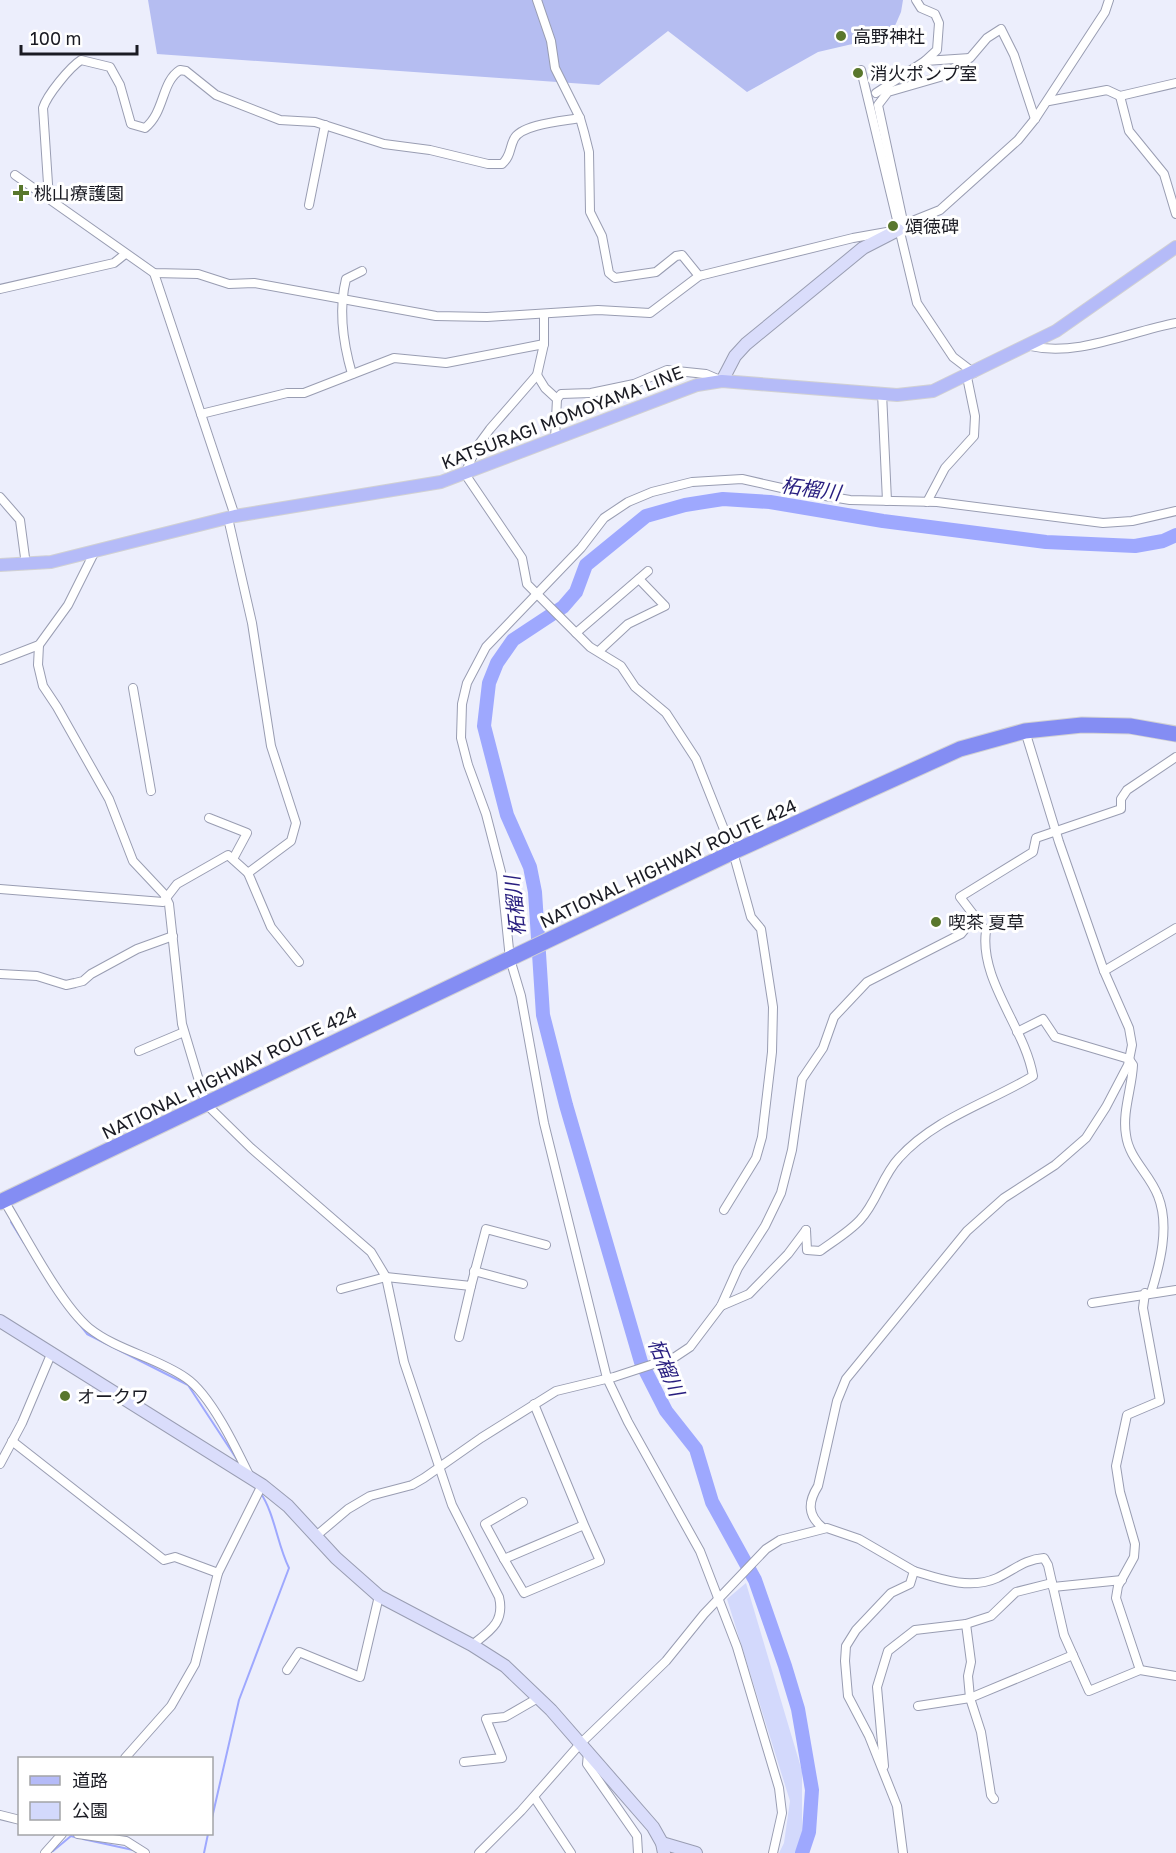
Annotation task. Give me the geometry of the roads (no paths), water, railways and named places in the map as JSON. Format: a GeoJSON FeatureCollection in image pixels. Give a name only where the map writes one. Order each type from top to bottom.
{"type":"FeatureCollection","features":[{"type":"Feature","properties":{"kind":"highway","name":"NATIONAL HIGHWAY ROUTE 424"},"geometry":{"type":"LineString","coordinates":[[1,1199],[206,1104],[733,852],[960,748],[1025,731],[1082,725],[1130,726],[1176,734]]}},
{"type":"Feature","properties":{"kind":"main road"},"geometry":{"type":"LineString","coordinates":[[722,381],[735,356],[747,344],[863,248],[901,228]]}},
{"type":"Feature","properties":{"kind":"main road","name":"KATSURAGI MOMOYAMA LINE"},"geometry":{"type":"LineString","coordinates":[[0,565],[26,565],[94,553],[232,517],[411,488],[465,474],[673,393],[722,381],[897,395],[926,393],[971,375],[1056,332],[1176,247]]}},
{"type":"Feature","properties":{"kind":"main road"},"geometry":{"type":"LineString","coordinates":[[0,1321],[262,1485],[288,1506],[355,1576],[379,1596],[472,1645],[505,1666],[538,1698],[653,1827],[663,1848],[696,1853]]}},
{"type":"Feature","properties":{"kind":"street"},"geometry":{"type":"LineString","coordinates":[[537,0],[551,41],[555,68],[580,118],[589,152],[590,212],[602,236],[609,273],[615,278],[656,272],[676,256],[682,255],[699,276]]}},
{"type":"Feature","properties":{"kind":"street"},"geometry":{"type":"LineString","coordinates":[[876,93],[925,61],[937,50],[939,23],[935,15],[921,8],[916,0]]}},
{"type":"Feature","properties":{"kind":"street"},"geometry":{"type":"LineString","coordinates":[[15,175],[124,255],[154,273],[198,274],[229,284],[254,283],[436,316],[460,318],[544,315],[598,310],[650,313],[699,276],[901,228],[940,210],[1018,140],[1035,119],[1105,12],[1108,0]]}},
{"type":"Feature","properties":{"kind":"street"},"geometry":{"type":"LineString","coordinates":[[901,228],[878,105],[888,92],[940,77],[970,58],[987,39],[1001,29],[1014,55],[1035,119]]}},
{"type":"Feature","properties":{"kind":"street"},"geometry":{"type":"LineString","coordinates":[[925,61],[970,58]]}},
{"type":"Feature","properties":{"kind":"street"},"geometry":{"type":"LineString","coordinates":[[49,199],[43,108],[46,100],[63,81],[70,67],[81,60],[110,67],[120,85],[130,124],[145,128],[152,122],[172,75],[180,70],[186,71],[216,94],[279,120],[325,125],[384,144],[430,150],[488,164],[502,164],[510,157],[514,137],[524,128],[580,118]]}},
{"type":"Feature","properties":{"kind":"street"},"geometry":{"type":"LineString","coordinates":[[861,70],[918,303],[953,357],[971,375],[975,416],[974,436],[945,468],[927,502]]}},
{"type":"Feature","properties":{"kind":"street"},"geometry":{"type":"LineString","coordinates":[[1049,100],[1107,90],[1120,96],[1176,83]]}},
{"type":"Feature","properties":{"kind":"street"},"geometry":{"type":"LineString","coordinates":[[1120,96],[1129,131],[1164,174],[1176,214]]}},
{"type":"Feature","properties":{"kind":"street"},"geometry":{"type":"LineString","coordinates":[[309,205],[325,125]]}},
{"type":"Feature","properties":{"kind":"street"},"geometry":{"type":"LineString","coordinates":[[0,289],[114,263],[124,255]]}},
{"type":"Feature","properties":{"kind":"street"},"geometry":{"type":"LineString","coordinates":[[352,374],[342,339],[344,330],[341,298],[346,279],[362,271]]}},
{"type":"Feature","properties":{"kind":"street"},"geometry":{"type":"LineString","coordinates":[[154,273],[201,414],[232,517],[252,623],[271,746],[296,823],[291,841],[248,873]]}},
{"type":"Feature","properties":{"kind":"street"},"geometry":{"type":"LineString","coordinates":[[544,315],[544,344],[537,375],[476,448],[465,474],[522,558],[527,584],[590,647],[600,650],[621,666],[635,687],[666,713],[696,759],[733,852],[751,917],[761,929],[773,1007],[772,1052],[762,1137],[756,1158],[724,1210]]}},
{"type":"Feature","properties":{"kind":"street"},"geometry":{"type":"LineString","coordinates":[[1030,346],[1049,351],[1085,346],[1176,323]]}},
{"type":"Feature","properties":{"kind":"street"},"geometry":{"type":"LineString","coordinates":[[201,414],[287,393],[304,393],[394,358],[446,363],[544,344]]}},
{"type":"Feature","properties":{"kind":"street"},"geometry":{"type":"LineString","coordinates":[[555,439],[557,399],[561,394],[591,393],[634,384],[667,370],[706,374],[722,381]]}},
{"type":"Feature","properties":{"kind":"street"},"geometry":{"type":"LineString","coordinates":[[537,375],[545,388],[557,399]]}},
{"type":"Feature","properties":{"kind":"street"},"geometry":{"type":"LineString","coordinates":[[882,393],[890,503]]}},
{"type":"Feature","properties":{"kind":"street"},"geometry":{"type":"LineString","coordinates":[[773,1853],[782,1813],[779,1788],[721,1596],[700,1551],[628,1422],[610,1378],[544,1123],[512,958],[501,872],[486,814],[461,738],[462,704],[467,683],[486,647],[581,548],[604,518],[628,502],[652,492],[692,482],[742,479],[850,500],[890,503],[927,502],[1103,523],[1132,521],[1176,511]]}},
{"type":"Feature","properties":{"kind":"street"},"geometry":{"type":"LineString","coordinates":[[0,497],[20,520],[26,565]]}},
{"type":"Feature","properties":{"kind":"street"},"geometry":{"type":"LineString","coordinates":[[0,660],[39,645],[68,605],[94,553]]}},
{"type":"Feature","properties":{"kind":"street"},"geometry":{"type":"LineString","coordinates":[[575,632],[648,571]]}},
{"type":"Feature","properties":{"kind":"street"},"geometry":{"type":"LineString","coordinates":[[600,650],[628,624],[666,606],[639,579]]}},
{"type":"Feature","properties":{"kind":"street"},"geometry":{"type":"LineString","coordinates":[[39,645],[38,665],[42,686],[57,707],[109,798],[133,861],[166,898],[173,936],[184,1032],[206,1104],[251,1148],[371,1252],[386,1276],[404,1362],[438,1468],[452,1505],[499,1598],[502,1610],[498,1623],[472,1645]]}},
{"type":"Feature","properties":{"kind":"street"},"geometry":{"type":"LineString","coordinates":[[133,688],[151,791]]}},
{"type":"Feature","properties":{"kind":"street"},"geometry":{"type":"LineString","coordinates":[[1025,731],[1104,971],[1129,1028],[1132,1045],[1129,1059],[1106,1107],[1086,1138],[1055,1165],[1004,1197],[967,1231],[846,1379],[837,1401],[818,1486],[811,1497],[809,1508],[813,1520],[823,1527],[859,1539],[914,1571],[952,1583],[995,1579],[1033,1558],[1044,1558],[1053,1585],[1064,1635],[1089,1690],[1140,1670],[1176,1676]]}},
{"type":"Feature","properties":{"kind":"street"},"geometry":{"type":"LineString","coordinates":[[721,1306],[749,1294],[788,1254],[806,1230],[807,1250],[819,1251],[860,1220],[900,1156],[938,1126],[970,1107],[1012,1089],[1033,1076],[1017,1032],[990,971],[984,949],[986,931],[960,897],[1033,852],[1036,838],[1121,809],[1120,799],[1127,790],[1176,757]]}},
{"type":"Feature","properties":{"kind":"street"},"geometry":{"type":"LineString","coordinates":[[209,818],[248,833],[233,859]]}},
{"type":"Feature","properties":{"kind":"street"},"geometry":{"type":"LineString","coordinates":[[0,889],[163,902],[177,884],[228,855],[248,873],[271,927],[299,962]]}},
{"type":"Feature","properties":{"kind":"street"},"geometry":{"type":"LineString","coordinates":[[316,1536],[348,1509],[370,1496],[412,1485],[556,1391],[610,1378],[675,1358],[690,1347],[721,1306],[738,1268],[765,1227],[781,1193],[792,1150],[802,1079],[823,1048],[834,1017],[867,982],[961,933],[976,916]]}},
{"type":"Feature","properties":{"kind":"street"},"geometry":{"type":"LineString","coordinates":[[1104,971],[1176,928]]}},
{"type":"Feature","properties":{"kind":"street"},"geometry":{"type":"LineString","coordinates":[[0,974],[37,976],[66,985],[83,981],[91,974],[137,949],[173,936]]}},
{"type":"Feature","properties":{"kind":"street"},"geometry":{"type":"LineString","coordinates":[[1017,1032],[1043,1019],[1055,1037],[1129,1059],[1133,1065],[1126,1135],[1132,1156],[1159,1197],[1163,1232],[1159,1266],[1143,1308],[1160,1401],[1127,1415],[1116,1466],[1120,1492],[1135,1544],[1134,1557],[1118,1586],[1116,1598],[1140,1670]]}},
{"type":"Feature","properties":{"kind":"street"},"geometry":{"type":"LineString","coordinates":[[140,1051],[184,1032]]}},
{"type":"Feature","properties":{"kind":"street"},"geometry":{"type":"LineString","coordinates":[[1,1199],[68,1304],[88,1327],[125,1349],[187,1378],[200,1392],[232,1440],[250,1478]]}},
{"type":"Feature","properties":{"kind":"street"},"geometry":{"type":"LineString","coordinates":[[459,1337],[486,1229],[546,1245]]}},
{"type":"Feature","properties":{"kind":"street"},"geometry":{"type":"LineString","coordinates":[[474,1272],[523,1284]]}},
{"type":"Feature","properties":{"kind":"street"},"geometry":{"type":"LineString","coordinates":[[341,1289],[386,1276],[471,1286]]}},
{"type":"Feature","properties":{"kind":"street"},"geometry":{"type":"LineString","coordinates":[[1092,1303],[1176,1290]]}},
{"type":"Feature","properties":{"kind":"street"},"geometry":{"type":"LineString","coordinates":[[0,1464],[52,1352]]}},
{"type":"Feature","properties":{"kind":"street"},"geometry":{"type":"LineString","coordinates":[[523,1502],[485,1524],[524,1593],[600,1561],[534,1404]]}},
{"type":"Feature","properties":{"kind":"street"},"geometry":{"type":"LineString","coordinates":[[12,1441],[164,1560],[175,1557],[218,1573]]}},
{"type":"Feature","properties":{"kind":"street"},"geometry":{"type":"LineString","coordinates":[[126,1757],[171,1707],[195,1664],[218,1573],[262,1485]]}},
{"type":"Feature","properties":{"kind":"street"},"geometry":{"type":"LineString","coordinates":[[504,1560],[584,1525]]}},
{"type":"Feature","properties":{"kind":"street"},"geometry":{"type":"LineString","coordinates":[[479,1853],[584,1749],[757,1559],[780,1540],[823,1527]]}},
{"type":"Feature","properties":{"kind":"street"},"geometry":{"type":"LineString","coordinates":[[903,1853],[897,1806],[869,1736],[848,1696],[845,1681],[846,1646],[849,1637],[884,1600],[910,1584],[914,1571]]}},
{"type":"Feature","properties":{"kind":"street"},"geometry":{"type":"LineString","coordinates":[[880,1768],[884,1766],[877,1687],[888,1651],[915,1630],[966,1624],[991,1617],[1016,1592],[1053,1585],[1122,1580]]}},
{"type":"Feature","properties":{"kind":"street"},"geometry":{"type":"LineString","coordinates":[[287,1670],[299,1652],[360,1677],[379,1596]]}},
{"type":"Feature","properties":{"kind":"street"},"geometry":{"type":"LineString","coordinates":[[966,1624],[971,1662],[968,1676],[970,1698],[981,1732],[983,1761],[994,1799]]}},
{"type":"Feature","properties":{"kind":"street"},"geometry":{"type":"LineString","coordinates":[[918,1706],[970,1698],[1073,1655]]}},
{"type":"Feature","properties":{"kind":"street"},"geometry":{"type":"LineString","coordinates":[[464,1762],[502,1758],[486,1719],[505,1718],[538,1698]]}},
{"type":"Feature","properties":{"kind":"street"},"geometry":{"type":"LineString","coordinates":[[584,1749],[587,1764],[638,1836],[639,1853]]}},
{"type":"Feature","properties":{"kind":"street"},"geometry":{"type":"LineString","coordinates":[[534,1797],[571,1853]]}},
{"type":"Feature","properties":{"kind":"street"},"geometry":{"type":"LineString","coordinates":[[0,1815],[18,1820]]}},
{"type":"Feature","properties":{"kind":"street"},"geometry":{"type":"LineString","coordinates":[[45,1853],[60,1835]]}},
{"type":"Feature","properties":{"kind":"street"},"geometry":{"type":"LineString","coordinates":[[90,1835],[126,1841],[145,1853]]}},
{"type":"Feature","properties":{"kind":"waterway","name":"柘榴川"},"geometry":{"type":"LineString","coordinates":[[802,1853],[809,1832],[812,1790],[798,1709],[785,1666],[755,1580],[712,1502],[696,1449],[666,1411],[641,1362],[566,1105],[543,1015],[535,892],[530,867],[507,815],[484,726],[489,683],[497,663],[513,640],[563,607],[576,592],[586,565],[646,516],[685,505],[723,499],[770,502],[883,521],[1046,542],[1135,546],[1163,541],[1176,535]]}},
{"type":"Feature","properties":{"kind":"waterway"},"geometry":{"type":"LineString","coordinates":[[11,1222],[24,1243]]}},
{"type":"Feature","properties":{"kind":"waterway"},"geometry":{"type":"LineString","coordinates":[[57,1296],[87,1334],[188,1385],[238,1461]]}},
{"type":"Feature","properties":{"kind":"waterway"},"geometry":{"type":"LineString","coordinates":[[213,1814],[239,1700],[289,1568],[269,1510],[260,1492]]}},
{"type":"Feature","properties":{"kind":"waterway"},"geometry":{"type":"LineString","coordinates":[[204,1853],[208,1835]]}},
{"type":"Feature","properties":{"kind":"waterway"},"geometry":{"type":"LineString","coordinates":[[53,1851],[71,1836],[78,1838]]}},
{"type":"Feature","properties":{"kind":"waterway"},"geometry":{"type":"LineString","coordinates":[[83,1839],[133,1850]]}},
{"type":"Feature","properties":{"kind":"place","name":"高野神社"},"geometry":{"type":"Point","coordinates":[841,36]}},
{"type":"Feature","properties":{"kind":"place","name":"消火ポンプ室"},"geometry":{"type":"Point","coordinates":[858,73]}},
{"type":"Feature","properties":{"kind":"place","name":"桃山療護園"},"geometry":{"type":"Point","coordinates":[21,193]}},
{"type":"Feature","properties":{"kind":"place","name":"頌徳碑"},"geometry":{"type":"Point","coordinates":[893,226]}},
{"type":"Feature","properties":{"kind":"place","name":"喫茶 夏草"},"geometry":{"type":"Point","coordinates":[936,922]}},
{"type":"Feature","properties":{"kind":"place","name":"オークワ"},"geometry":{"type":"Point","coordinates":[65,1396]}}]}
